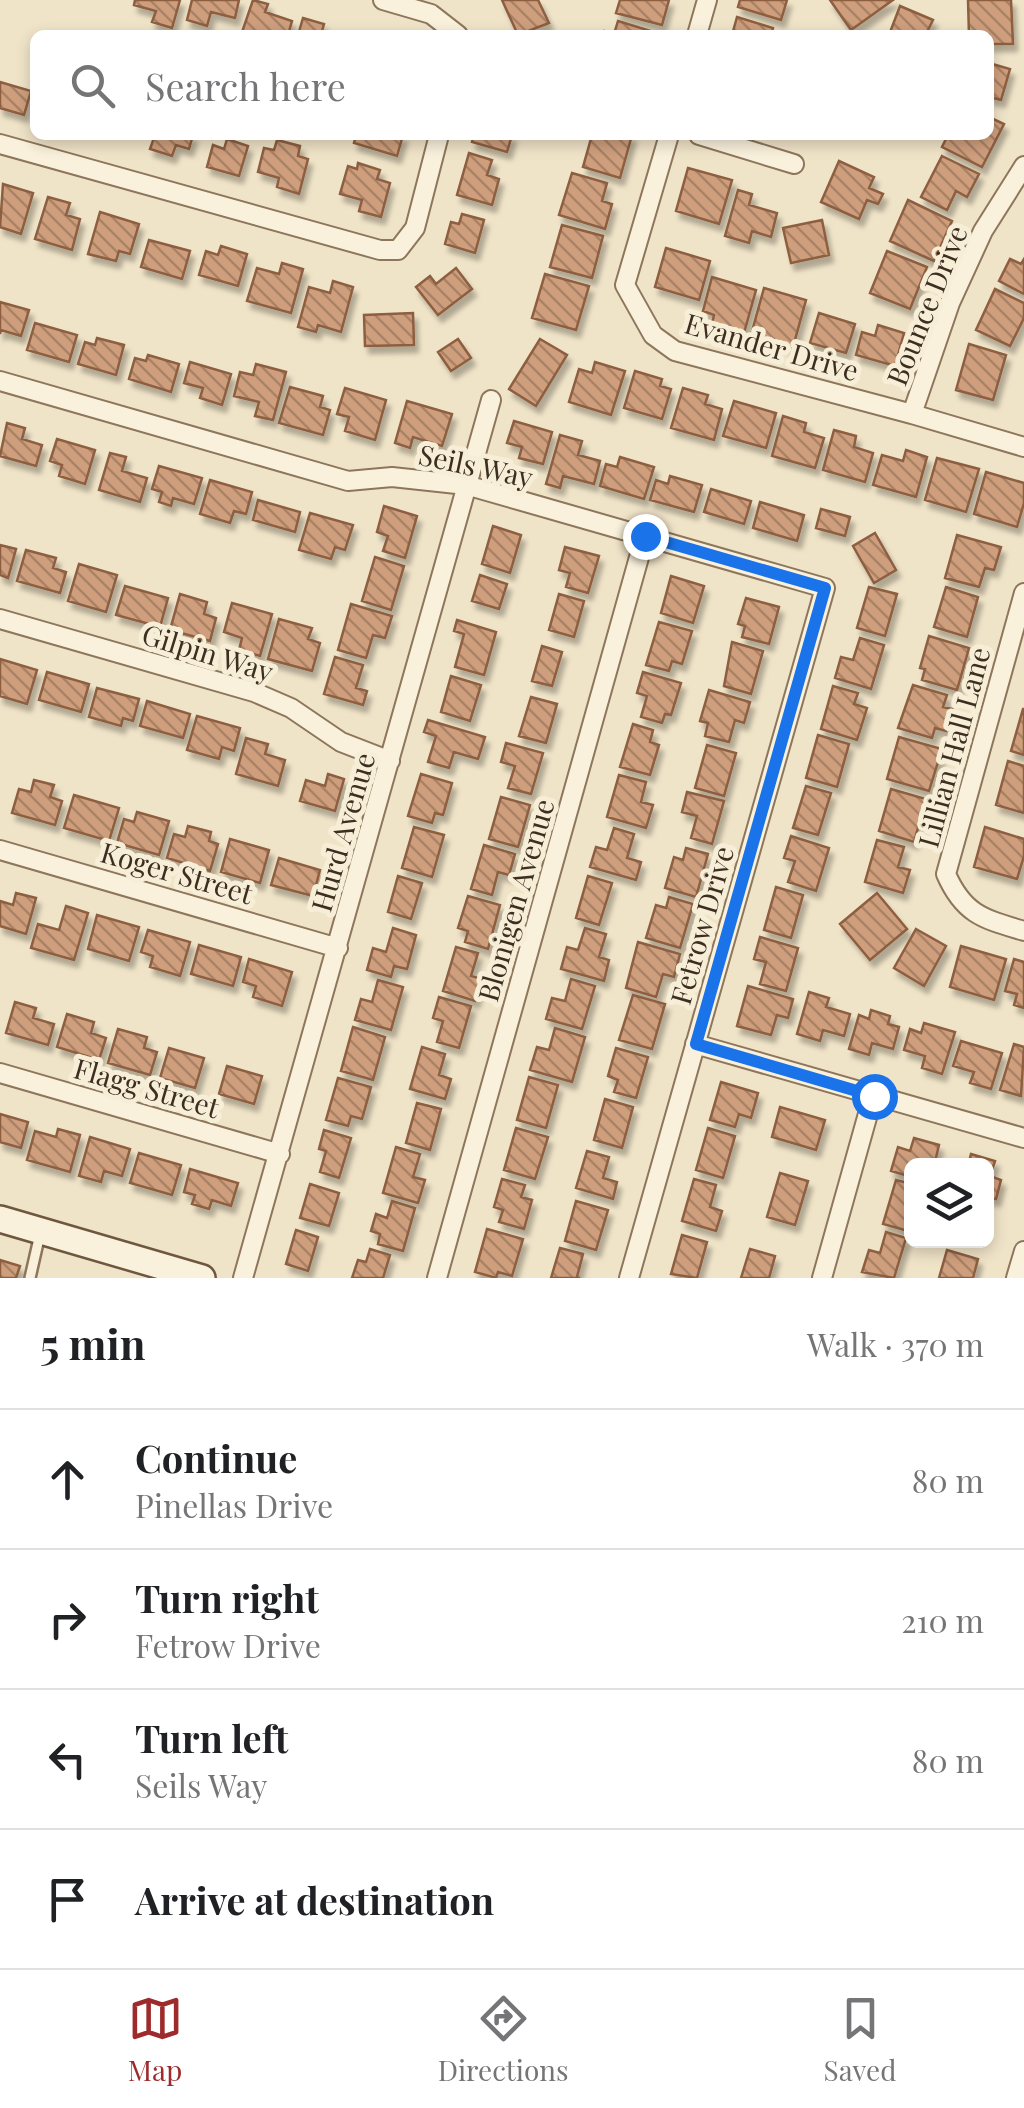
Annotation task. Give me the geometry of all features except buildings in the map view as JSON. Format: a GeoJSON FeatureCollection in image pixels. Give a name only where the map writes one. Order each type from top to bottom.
{"type":"FeatureCollection","features":[{"type":"Feature","properties":{"kind":"street"},"geometry":{"type":"LineString","coordinates":[[383,0],[432,14],[452,30]]}},
{"type":"Feature","properties":{"kind":"street"},"geometry":{"type":"LineString","coordinates":[[698,30],[707,0]]}},
{"type":"Feature","properties":{"kind":"street"},"geometry":{"type":"LineString","coordinates":[[0,144],[380,250],[398,250],[416,228],[438,140]]}},
{"type":"Feature","properties":{"kind":"street","name":"Evander Drive"},"geometry":{"type":"LineString","coordinates":[[668,140],[625,284],[653,334],[674,351],[1024,448]]}},
{"type":"Feature","properties":{"kind":"street"},"geometry":{"type":"LineString","coordinates":[[715,140],[794,164]]}},
{"type":"Feature","properties":{"kind":"street","name":"Bounce Drive"},"geometry":{"type":"LineString","coordinates":[[912,414],[950,303],[983,232],[1024,166]]}},
{"type":"Feature","properties":{"kind":"street","name":"Seils Way"},"geometry":{"type":"LineString","coordinates":[[0,381],[348,481],[392,477],[466,485],[825,588]]}},
{"type":"Feature","properties":{"kind":"street","name":"Hurd Avenue"},"geometry":{"type":"LineString","coordinates":[[242,1278],[491,400]]}},
{"type":"Feature","properties":{"kind":"street","name":"Blonigen Avenue"},"geometry":{"type":"LineString","coordinates":[[437,1278],[645,536]]}},
{"type":"Feature","properties":{"kind":"street","name":"Fetrow Drive"},"geometry":{"type":"LineString","coordinates":[[629,1278],[825,588]]}},
{"type":"Feature","properties":{"kind":"street","name":"Lillian Hall Lane"},"geometry":{"type":"LineString","coordinates":[[1024,594],[946,874],[956,896],[975,915],[1024,931]]}},
{"type":"Feature","properties":{"kind":"street","name":"Gilpin Way"},"geometry":{"type":"LineString","coordinates":[[0,619],[254,692],[291,708],[341,742],[390,760]]}},
{"type":"Feature","properties":{"kind":"street","name":"Koger Street"},"geometry":{"type":"LineString","coordinates":[[0,850],[338,948]]}},
{"type":"Feature","properties":{"kind":"street"},"geometry":{"type":"LineString","coordinates":[[696,1044],[1024,1138]]}},
{"type":"Feature","properties":{"kind":"street","name":"Flagg Street"},"geometry":{"type":"LineString","coordinates":[[0,1073],[280,1154]]}},
{"type":"Feature","properties":{"kind":"street"},"geometry":{"type":"LineString","coordinates":[[822,1278],[874,1096]]}},
{"type":"Feature","properties":{"kind":"street"},"geometry":{"type":"LineString","coordinates":[[0,1220],[160,1272],[202,1278]]}},
{"type":"Feature","properties":{"kind":"street"},"geometry":{"type":"LineString","coordinates":[[1016,1278],[1024,1250]]}},
{"type":"Feature","properties":{"kind":"lane"},"geometry":{"type":"LineString","coordinates":[[30,1278],[41,1231]]}},
{"type":"Feature","properties":{"kind":"route"},"geometry":{"type":"LineString","coordinates":[[645,536],[825,588],[696,1044],[874,1096]]}}]}
